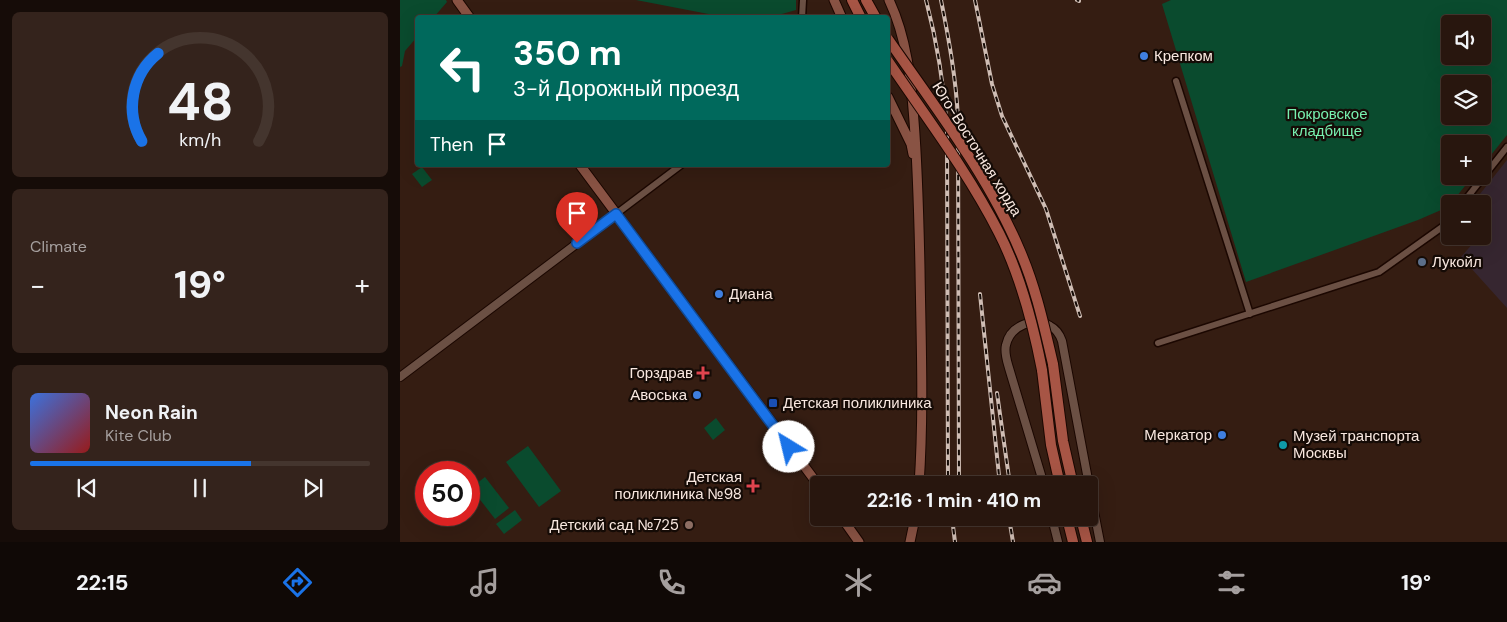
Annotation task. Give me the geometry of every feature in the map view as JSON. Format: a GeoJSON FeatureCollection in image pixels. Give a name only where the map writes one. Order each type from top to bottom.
{"type":"FeatureCollection","features":[{"type":"Feature","properties":{"kind":"main road"},"geometry":{"type":"LineString","coordinates":[[458,0],[468,15]]}},
{"type":"Feature","properties":{"kind":"main road"},"geometry":{"type":"LineString","coordinates":[[834,0],[841,15]]}},
{"type":"Feature","properties":{"kind":"main road"},"geometry":{"type":"LineString","coordinates":[[852,0],[860,15]]}},
{"type":"Feature","properties":{"kind":"main road"},"geometry":{"type":"LineString","coordinates":[[866,0],[874,15]]}},
{"type":"Feature","properties":{"kind":"main road"},"geometry":{"type":"LineString","coordinates":[[889,0],[902,34],[911,83],[919,176],[922,448],[920,476]]}},
{"type":"Feature","properties":{"kind":"main road","name":"Юго-Восточная хорда"},"geometry":{"type":"LineString","coordinates":[[890,42],[955,136],[1009,228],[1020,252],[1040,307],[1053,364],[1063,441],[1072,476]]}},
{"type":"Feature","properties":{"kind":"main road","name":"Юго-Восточная хорда"},"geometry":{"type":"LineString","coordinates":[[890,64],[976,191],[999,233],[1021,289],[1036,338],[1051,445],[1058,476]]}},
{"type":"Feature","properties":{"kind":"main road"},"geometry":{"type":"LineString","coordinates":[[890,101],[910,144],[919,176]]}},
{"type":"Feature","properties":{"kind":"main road"},"geometry":{"type":"LineString","coordinates":[[581,167],[812,476]]}},
{"type":"Feature","properties":{"kind":"main road"},"geometry":{"type":"LineString","coordinates":[[848,526],[859,542]]}},
{"type":"Feature","properties":{"kind":"main road"},"geometry":{"type":"LineString","coordinates":[[910,542],[913,526]]}},
{"type":"Feature","properties":{"kind":"main road"},"geometry":{"type":"LineString","coordinates":[[1069,526],[1073,542]]}},
{"type":"Feature","properties":{"kind":"main road"},"geometry":{"type":"LineString","coordinates":[[1083,526],[1087,542]]}},
{"type":"Feature","properties":{"kind":"street"},"geometry":{"type":"LineString","coordinates":[[802,0],[802,15]]}},
{"type":"Feature","properties":{"kind":"street"},"geometry":{"type":"LineString","coordinates":[[1176,81],[1250,314]]}},
{"type":"Feature","properties":{"kind":"street"},"geometry":{"type":"LineString","coordinates":[[1469,195],[1507,147]]}},
{"type":"Feature","properties":{"kind":"street"},"geometry":{"type":"LineString","coordinates":[[400,377],[678,167]]}},
{"type":"Feature","properties":{"kind":"street"},"geometry":{"type":"LineString","coordinates":[[1158,343],[1380,272],[1441,228]]}},
{"type":"Feature","properties":{"kind":"street"},"geometry":{"type":"LineString","coordinates":[[1041,476],[1005,350],[1008,338],[1020,325],[1038,322],[1050,325],[1055,329],[1062,341],[1087,476]]}},
{"type":"Feature","properties":{"kind":"street"},"geometry":{"type":"LineString","coordinates":[[1054,526],[1058,542]]}},
{"type":"Feature","properties":{"kind":"street"},"geometry":{"type":"LineString","coordinates":[[1097,526],[1100,542]]}},
{"type":"Feature","properties":{"kind":"shaded area"},"geometry":{"type":"Polygon","coordinates":[[[1507,160],[1507,308],[1461,257],[1471,245],[1491,245],[1491,195],[1479,195],[1487,185],[1491,185],[1491,180],[1507,160]]]}},
{"type":"Feature","properties":{"kind":"green space"},"geometry":{"type":"Polygon","coordinates":[[[400,0],[446,0],[447,2],[436,15],[415,15],[415,39],[405,51],[402,66],[400,67],[400,0]]]}},
{"type":"Feature","properties":{"kind":"green space"},"geometry":{"type":"Polygon","coordinates":[[[636,0],[796,0],[796,10],[778,15],[714,15],[636,0]]]}},
{"type":"Feature","properties":{"kind":"green space","name":"Покровское кладбище"},"geometry":{"type":"Polygon","coordinates":[[[1171,0],[1507,0],[1507,135],[1491,155],[1491,135],[1441,135],[1441,185],[1466,185],[1458,195],[1441,195],[1441,210],[1418,220],[1246,282],[1162,4],[1171,0]]]}},
{"type":"Feature","properties":{"kind":"green space"},"geometry":{"type":"Polygon","coordinates":[[[422,167],[432,180],[422,187],[412,174],[422,167]]]}},
{"type":"Feature","properties":{"kind":"green space"},"geometry":{"type":"Polygon","coordinates":[[[716,418],[725,430],[713,440],[704,428],[716,418]]]}},
{"type":"Feature","properties":{"kind":"green space"},"geometry":{"type":"Polygon","coordinates":[[[528,446],[561,491],[539,507],[506,462],[528,446]]]}},
{"type":"Feature","properties":{"kind":"green space"},"geometry":{"type":"Polygon","coordinates":[[[485,477],[509,508],[495,519],[480,500],[480,481],[485,477]]]}},
{"type":"Feature","properties":{"kind":"green space"},"geometry":{"type":"Polygon","coordinates":[[[515,510],[522,520],[504,534],[496,524],[515,510]]]}},
{"type":"Feature","properties":{"kind":"railway"},"geometry":{"type":"LineString","coordinates":[[926,0],[940,64],[947,129],[948,476]]}},
{"type":"Feature","properties":{"kind":"railway"},"geometry":{"type":"LineString","coordinates":[[941,0],[952,59],[958,119],[959,476]]}},
{"type":"Feature","properties":{"kind":"railway"},"geometry":{"type":"LineString","coordinates":[[975,0],[992,84],[1002,116],[1046,209],[1080,316]]}},
{"type":"Feature","properties":{"kind":"railway"},"geometry":{"type":"LineString","coordinates":[[980,294],[999,476]]}},
{"type":"Feature","properties":{"kind":"railway"},"geometry":{"type":"LineString","coordinates":[[997,393],[1009,476]]}},
{"type":"Feature","properties":{"kind":"railway"},"geometry":{"type":"LineString","coordinates":[[953,526],[955,542]]}},
{"type":"Feature","properties":{"kind":"railway"},"geometry":{"type":"LineString","coordinates":[[1010,526],[1013,542]]}},
{"type":"Feature","properties":{"kind":"place","name":"Крепком"},"geometry":{"type":"Point","coordinates":[1144,56]}},
{"type":"Feature","properties":{"kind":"place","name":"Лукойл"},"geometry":{"type":"Point","coordinates":[1422,262]}},
{"type":"Feature","properties":{"kind":"place","name":"Диана"},"geometry":{"type":"Point","coordinates":[719,294]}},
{"type":"Feature","properties":{"kind":"place","name":"Горздрав"},"geometry":{"type":"Point","coordinates":[703,373]}},
{"type":"Feature","properties":{"kind":"place","name":"Авоська"},"geometry":{"type":"Point","coordinates":[697,395]}},
{"type":"Feature","properties":{"kind":"place","name":"Детская поликлиника"},"geometry":{"type":"Point","coordinates":[773,403]}},
{"type":"Feature","properties":{"kind":"place","name":"Меркатор"},"geometry":{"type":"Point","coordinates":[1222,435]}},
{"type":"Feature","properties":{"kind":"place","name":"Музей транспорта Москвы"},"geometry":{"type":"Point","coordinates":[1283,445]}},
{"type":"Feature","properties":{"kind":"place","name":"Детская поликлиника №98"},"geometry":{"type":"Point","coordinates":[753,486]}},
{"type":"Feature","properties":{"kind":"place","name":"Детский сад №725"},"geometry":{"type":"Point","coordinates":[689,525]}},
{"type":"Feature","properties":{"kind":"route"},"geometry":{"type":"LineString","coordinates":[[577,243],[616,214],[789,447]]}}]}
